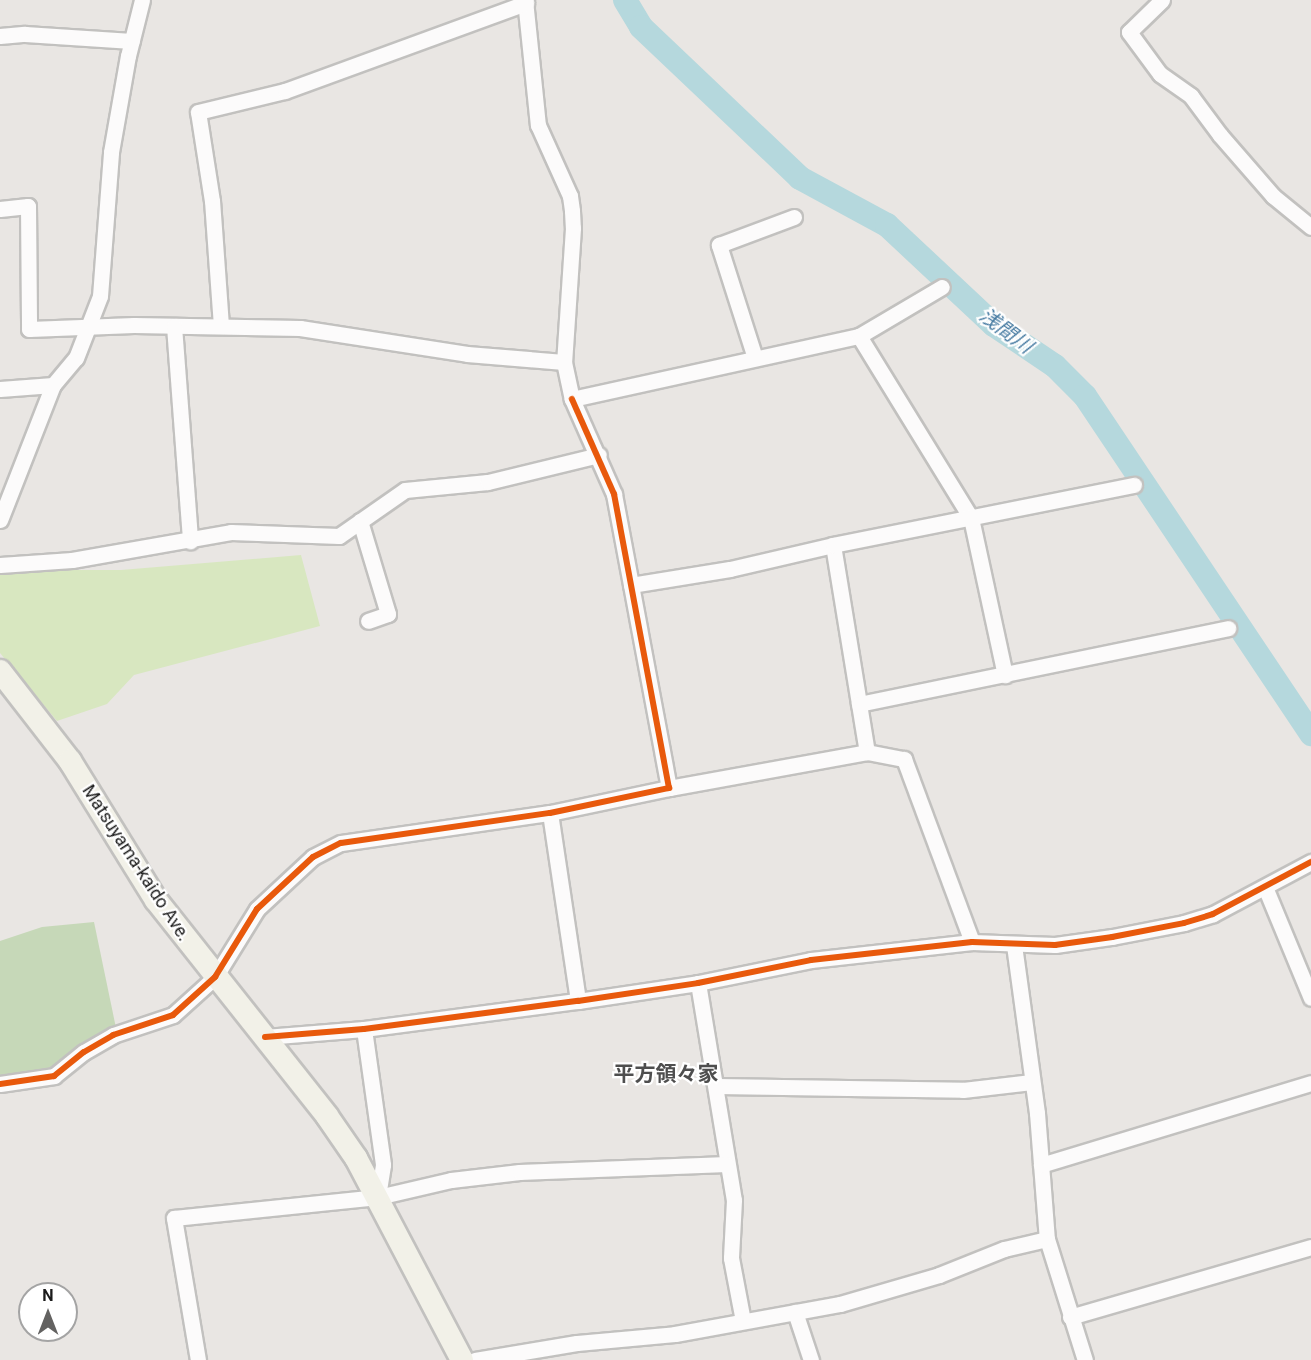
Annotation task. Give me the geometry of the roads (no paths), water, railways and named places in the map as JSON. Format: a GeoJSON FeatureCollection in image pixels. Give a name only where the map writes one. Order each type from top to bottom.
{"type":"FeatureCollection","features":[{"type":"Feature","properties":{"kind":"main road","name":"Matsuyama-kaido Ave."},"geometry":{"type":"LineString","coordinates":[[0,671],[70,761],[156,900],[327,1116],[356,1158],[462,1360]]}},
{"type":"Feature","properties":{"kind":"street"},"geometry":{"type":"LineString","coordinates":[[0,520],[53,385],[76,358],[86,327],[100,296],[111,152],[142,0]]}},
{"type":"Feature","properties":{"kind":"street"},"geometry":{"type":"LineString","coordinates":[[1162,0],[1130,32],[1160,75],[1191,96],[1220,135],[1273,196],[1311,227]]}},
{"type":"Feature","properties":{"kind":"street"},"geometry":{"type":"LineString","coordinates":[[221,326],[212,201],[198,112],[285,91],[525,1],[538,125],[570,196],[572,211],[573,228],[564,362],[573,399],[614,494],[669,789]]}},
{"type":"Feature","properties":{"kind":"street"},"geometry":{"type":"LineString","coordinates":[[0,36],[25,34],[132,41]]}},
{"type":"Feature","properties":{"kind":"street"},"geometry":{"type":"LineString","coordinates":[[0,209],[28,206],[29,329],[174,326],[300,328],[467,354],[564,362]]}},
{"type":"Feature","properties":{"kind":"street"},"geometry":{"type":"LineString","coordinates":[[755,358],[719,245],[794,217]]}},
{"type":"Feature","properties":{"kind":"street"},"geometry":{"type":"LineString","coordinates":[[573,399],[859,336],[942,287]]}},
{"type":"Feature","properties":{"kind":"street"},"geometry":{"type":"LineString","coordinates":[[174,326],[190,541]]}},
{"type":"Feature","properties":{"kind":"street"},"geometry":{"type":"LineString","coordinates":[[859,336],[971,518],[1005,675]]}},
{"type":"Feature","properties":{"kind":"street"},"geometry":{"type":"LineString","coordinates":[[0,389],[53,385]]}},
{"type":"Feature","properties":{"kind":"street"},"geometry":{"type":"LineString","coordinates":[[0,565],[72,560],[231,532],[339,536],[405,490],[488,482],[599,456]]}},
{"type":"Feature","properties":{"kind":"street"},"geometry":{"type":"LineString","coordinates":[[631,585],[730,569],[833,545],[1134,485]]}},
{"type":"Feature","properties":{"kind":"street"},"geometry":{"type":"LineString","coordinates":[[360,521],[388,614],[368,621]]}},
{"type":"Feature","properties":{"kind":"street"},"geometry":{"type":"LineString","coordinates":[[833,545],[867,752]]}},
{"type":"Feature","properties":{"kind":"street"},"geometry":{"type":"LineString","coordinates":[[859,704],[1228,628]]}},
{"type":"Feature","properties":{"kind":"street"},"geometry":{"type":"LineString","coordinates":[[0,1084],[54,1076],[84,1052],[113,1035],[173,1015],[215,977],[257,909],[313,857],[341,843],[550,813],[867,752],[904,759],[972,942]]}},
{"type":"Feature","properties":{"kind":"street"},"geometry":{"type":"LineString","coordinates":[[550,813],[578,1001]]}},
{"type":"Feature","properties":{"kind":"street"},"geometry":{"type":"LineString","coordinates":[[265,1037],[364,1029],[578,1001],[698,983],[812,960],[972,942],[1055,945],[1101,939],[1184,923],[1213,914],[1311,862]]}},
{"type":"Feature","properties":{"kind":"street"},"geometry":{"type":"LineString","coordinates":[[1265,887],[1311,998]]}},
{"type":"Feature","properties":{"kind":"street"},"geometry":{"type":"LineString","coordinates":[[1014,945],[1032,1082],[1047,1239],[1085,1360]]}},
{"type":"Feature","properties":{"kind":"street"},"geometry":{"type":"LineString","coordinates":[[698,983],[717,1086],[726,1164],[734,1200],[731,1258],[743,1321]]}},
{"type":"Feature","properties":{"kind":"street"},"geometry":{"type":"LineString","coordinates":[[364,1029],[383,1165],[378,1197]]}},
{"type":"Feature","properties":{"kind":"street"},"geometry":{"type":"LineString","coordinates":[[717,1086],[963,1090],[1032,1082]]}},
{"type":"Feature","properties":{"kind":"street"},"geometry":{"type":"LineString","coordinates":[[1041,1165],[1311,1083]]}},
{"type":"Feature","properties":{"kind":"street"},"geometry":{"type":"LineString","coordinates":[[198,1360],[174,1218],[378,1197],[451,1180],[520,1172],[726,1164]]}},
{"type":"Feature","properties":{"kind":"street"},"geometry":{"type":"LineString","coordinates":[[475,1360],[577,1343],[675,1334],[840,1304],[939,1275],[1004,1249],[1047,1239]]}},
{"type":"Feature","properties":{"kind":"street"},"geometry":{"type":"LineString","coordinates":[[1070,1317],[1311,1247]]}},
{"type":"Feature","properties":{"kind":"street"},"geometry":{"type":"LineString","coordinates":[[795,1312],[812,1360]]}},
{"type":"Feature","properties":{"kind":"waterway","name":"浅間川"},"geometry":{"type":"LineString","coordinates":[[625,0],[641,27],[800,178],[887,225],[994,325],[1055,366],[1085,396],[1311,734]]}},
{"type":"Feature","properties":{"kind":"district","name":"平方領々家"},"geometry":{"type":"Point","coordinates":[666,1074]}}]}
